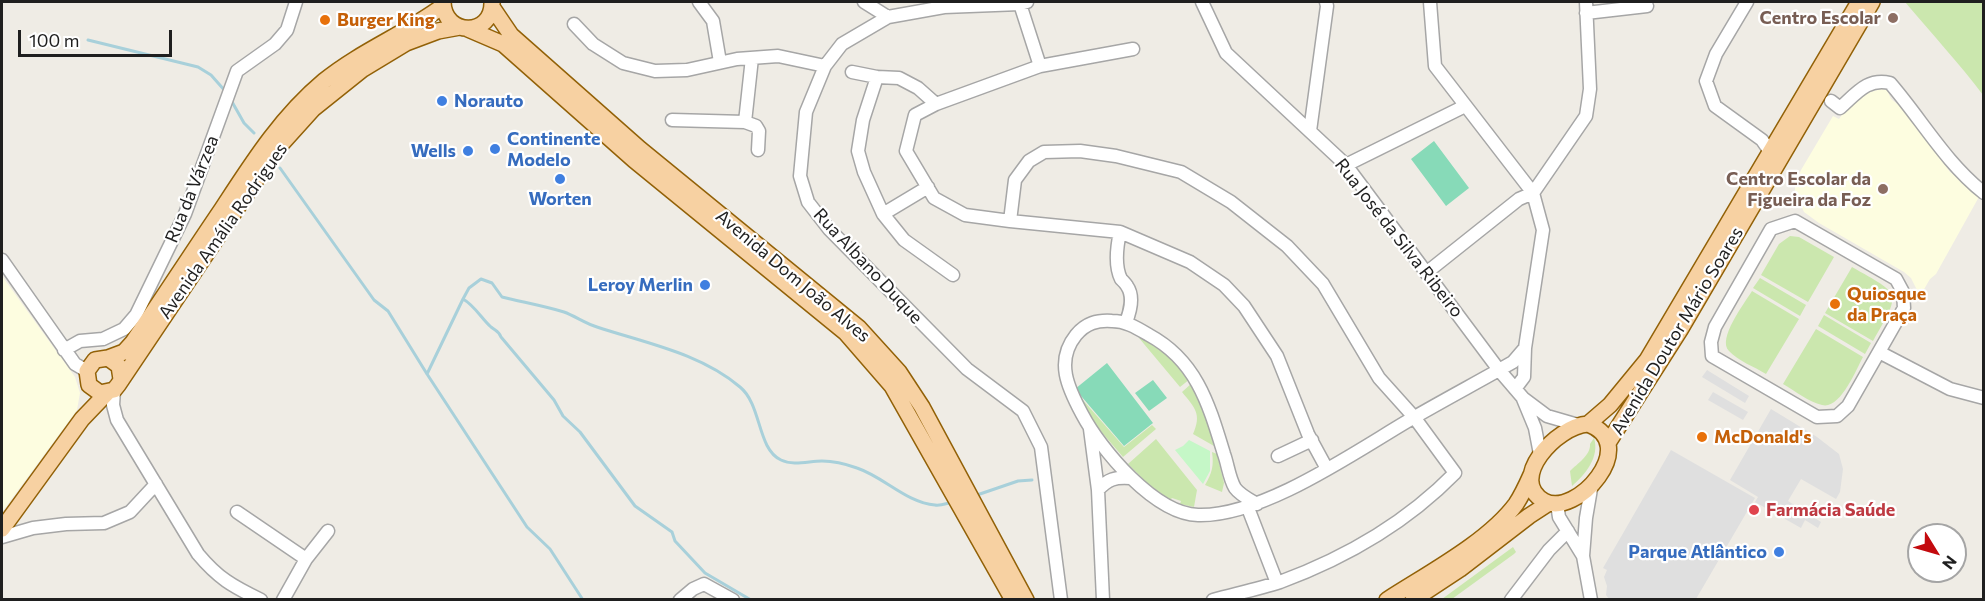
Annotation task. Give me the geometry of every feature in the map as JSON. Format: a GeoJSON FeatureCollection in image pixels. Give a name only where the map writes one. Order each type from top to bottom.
{"type":"FeatureCollection","features":[{"type":"Feature","properties":{"kind":"main road","name":"Avenida Doutor Mário Soares"},"geometry":{"type":"LineString","coordinates":[[1583,425],[1610,405],[1643,366],[1859,2]]}},
{"type":"Feature","properties":{"kind":"main road","name":"Avenida Doutor Mário Soares"},"geometry":{"type":"LineString","coordinates":[[1608,443],[1680,330],[1872,2]]}},
{"type":"Feature","properties":{"kind":"main road"},"geometry":{"type":"LineString","coordinates":[[443,4],[448,19],[464,28],[481,25],[490,14],[493,3]]}},
{"type":"Feature","properties":{"kind":"main road","name":"Avenida Dom João Alves"},"geometry":{"type":"LineString","coordinates":[[493,3],[511,35],[640,149],[859,328],[891,363],[922,407],[1026,600]]}},
{"type":"Feature","properties":{"kind":"main road","name":"Avenida Amália Rodrigues"},"geometry":{"type":"LineString","coordinates":[[108,358],[124,351],[133,342],[262,148],[289,115],[324,82],[362,54],[421,21],[443,4]]}},
{"type":"Feature","properties":{"kind":"main road","name":"Avenida Amália Rodrigues"},"geometry":{"type":"LineString","coordinates":[[2,530],[82,419],[114,387],[276,150],[313,110],[363,69],[406,43],[438,31],[464,28]]}},
{"type":"Feature","properties":{"kind":"main road","name":"Avenida Dom João Alves"},"geometry":{"type":"LineString","coordinates":[[464,28],[503,44],[634,160],[846,333],[892,386],[1013,600]]}},
{"type":"Feature","properties":{"kind":"main road"},"geometry":{"type":"LineString","coordinates":[[108,358],[119,366],[114,387],[100,393],[88,378],[95,360],[108,358]]}},
{"type":"Feature","properties":{"kind":"main road","name":"Avenida Amália Rodrigues"},"geometry":{"type":"LineString","coordinates":[[82,419],[88,378]]}},
{"type":"Feature","properties":{"kind":"main road"},"geometry":{"type":"LineString","coordinates":[[1387,600],[1454,558],[1500,522],[1517,503],[1540,454],[1558,436],[1583,425],[1597,428],[1604,434],[1609,453],[1606,462],[1592,483],[1572,499],[1553,503],[1529,516],[1460,569],[1413,600]]}},
{"type":"Feature","properties":{"kind":"main road"},"geometry":{"type":"LineString","coordinates":[[1531,475],[1536,494],[1543,501],[1553,503]]}},
{"type":"Feature","properties":{"kind":"street","name":"Rua da Várzea"},"geometry":{"type":"LineString","coordinates":[[64,350],[80,341],[103,339],[124,329],[136,315],[184,214],[237,71],[275,45],[287,30],[296,2]]}},
{"type":"Feature","properties":{"kind":"street"},"geometry":{"type":"LineString","coordinates":[[699,2],[712,21],[720,63]]}},
{"type":"Feature","properties":{"kind":"street"},"geometry":{"type":"LineString","coordinates":[[864,2],[888,17]]}},
{"type":"Feature","properties":{"kind":"street","name":"Rua José da Silva Ribeiro"},"geometry":{"type":"LineString","coordinates":[[1202,2],[1226,53],[1346,165],[1499,370],[1519,393],[1547,416],[1583,425]]}},
{"type":"Feature","properties":{"kind":"street"},"geometry":{"type":"LineString","coordinates":[[1310,131],[1328,6],[1326,2]]}},
{"type":"Feature","properties":{"kind":"street"},"geometry":{"type":"LineString","coordinates":[[1430,2],[1435,66],[1533,194],[1543,230],[1525,348],[1524,376],[1519,393]]}},
{"type":"Feature","properties":{"kind":"street"},"geometry":{"type":"LineString","coordinates":[[1747,2],[1716,54],[1706,81],[1714,106],[1762,140],[1771,153]]}},
{"type":"Feature","properties":{"kind":"street"},"geometry":{"type":"LineString","coordinates":[[1024,3],[1040,66]]}},
{"type":"Feature","properties":{"kind":"street","name":"Rua Albano Duque"},"geometry":{"type":"LineString","coordinates":[[1024,3],[943,4],[888,17],[842,44],[825,66],[806,112],[800,176],[808,202],[829,229],[968,369],[1023,411],[1041,447],[1061,600]]}},
{"type":"Feature","properties":{"kind":"street"},"geometry":{"type":"LineString","coordinates":[[1426,273],[1519,199],[1533,194],[1586,116],[1590,89],[1586,7],[1647,6]]}},
{"type":"Feature","properties":{"kind":"street"},"geometry":{"type":"LineString","coordinates":[[574,24],[593,44],[623,63],[655,71],[687,70],[752,58],[778,56],[825,66]]}},
{"type":"Feature","properties":{"kind":"street"},"geometry":{"type":"LineString","coordinates":[[1133,49],[1040,66],[936,104],[915,115],[906,151],[934,198],[965,215],[1120,232],[1190,262],[1224,285],[1244,306],[1277,356],[1312,440],[1327,469]]}},
{"type":"Feature","properties":{"kind":"street"},"geometry":{"type":"LineString","coordinates":[[745,122],[752,58]]}},
{"type":"Feature","properties":{"kind":"street"},"geometry":{"type":"LineString","coordinates":[[852,72],[899,78],[918,88],[936,104]]}},
{"type":"Feature","properties":{"kind":"street"},"geometry":{"type":"LineString","coordinates":[[877,77],[863,120],[858,151],[864,172],[884,214],[904,240],[953,275]]}},
{"type":"Feature","properties":{"kind":"street"},"geometry":{"type":"LineString","coordinates":[[1831,101],[1840,108],[1867,84],[1878,80],[1890,83],[1947,158],[1983,193]]}},
{"type":"Feature","properties":{"kind":"street"},"geometry":{"type":"LineString","coordinates":[[1346,165],[1465,106]]}},
{"type":"Feature","properties":{"kind":"street"},"geometry":{"type":"LineString","coordinates":[[672,120],[745,122],[756,126],[759,131],[758,150]]}},
{"type":"Feature","properties":{"kind":"street"},"geometry":{"type":"LineString","coordinates":[[1010,221],[1015,180],[1029,161],[1044,152],[1080,151],[1116,156],[1148,162],[1181,172],[1231,202],[1287,246],[1323,284],[1379,378],[1414,417],[1455,473],[1412,511],[1365,544],[1277,583],[1213,600]]}},
{"type":"Feature","properties":{"kind":"street"},"geometry":{"type":"LineString","coordinates":[[884,214],[928,188]]}},
{"type":"Feature","properties":{"kind":"street"},"geometry":{"type":"LineString","coordinates":[[1795,221],[1896,279],[1903,292],[1904,308],[1879,352],[1848,406],[1837,416],[1817,417],[1712,356],[1711,342],[1715,327],[1771,229],[1795,221]]}},
{"type":"Feature","properties":{"kind":"street"},"geometry":{"type":"LineString","coordinates":[[1120,232],[1117,249],[1119,270],[1121,279],[1130,293],[1131,303],[1125,322]]}},
{"type":"Feature","properties":{"kind":"street"},"geometry":{"type":"LineString","coordinates":[[2,260],[64,350],[88,378]]}},
{"type":"Feature","properties":{"kind":"street"},"geometry":{"type":"LineString","coordinates":[[1277,583],[1252,506],[1236,489],[1201,387],[1185,363],[1166,345],[1125,322],[1097,321],[1082,328],[1068,345],[1065,370],[1073,397],[1090,428],[1130,478],[1170,508],[1196,515],[1252,506],[1327,469],[1513,362],[1525,348]]}},
{"type":"Feature","properties":{"kind":"street"},"geometry":{"type":"LineString","coordinates":[[1879,352],[1950,389],[1983,398]]}},
{"type":"Feature","properties":{"kind":"street"},"geometry":{"type":"LineString","coordinates":[[114,387],[113,405],[117,420],[198,554],[213,572],[233,587],[261,600]]}},
{"type":"Feature","properties":{"kind":"street","name":"Rua José da Silva Ribeiro"},"geometry":{"type":"LineString","coordinates":[[1519,393],[1534,428],[1540,454]]}},
{"type":"Feature","properties":{"kind":"street"},"geometry":{"type":"LineString","coordinates":[[1090,428],[1098,490],[1103,600]]}},
{"type":"Feature","properties":{"kind":"street"},"geometry":{"type":"LineString","coordinates":[[1278,456],[1312,440]]}},
{"type":"Feature","properties":{"kind":"street"},"geometry":{"type":"LineString","coordinates":[[1098,490],[1107,480],[1116,477],[1130,478]]}},
{"type":"Feature","properties":{"kind":"street"},"geometry":{"type":"LineString","coordinates":[[1592,483],[1583,556],[1592,597]]}},
{"type":"Feature","properties":{"kind":"street"},"geometry":{"type":"LineString","coordinates":[[2,537],[33,528],[66,524],[104,524],[130,512],[156,484]]}},
{"type":"Feature","properties":{"kind":"street"},"geometry":{"type":"LineString","coordinates":[[1553,503],[1583,556]]}},
{"type":"Feature","properties":{"kind":"street"},"geometry":{"type":"LineString","coordinates":[[237,512],[306,559]]}},
{"type":"Feature","properties":{"kind":"street"},"geometry":{"type":"LineString","coordinates":[[284,600],[306,559],[328,531]]}},
{"type":"Feature","properties":{"kind":"street"},"geometry":{"type":"LineString","coordinates":[[1511,600],[1539,562],[1568,531]]}},
{"type":"Feature","properties":{"kind":"street"},"geometry":{"type":"LineString","coordinates":[[680,600],[693,589],[704,584],[734,600]]}},
{"type":"Feature","properties":{"kind":"shaded area","name":"Centro Escolar da Figueira da Foz"},"geometry":{"type":"Polygon","coordinates":[[[1881,89],[1887,90],[1891,99],[1906,111],[1950,172],[1980,195],[1936,274],[1923,291],[1917,290],[1911,278],[1904,272],[1804,212],[1795,193],[1795,185],[1801,170],[1833,116],[1839,119],[1864,94],[1881,89]]]}},
{"type":"Feature","properties":{"kind":"shaded area"},"geometry":{"type":"Polygon","coordinates":[[[2,276],[75,377],[80,393],[77,410],[2,512],[2,276]]]}},
{"type":"Feature","properties":{"kind":"shaded area"},"geometry":{"type":"Polygon","coordinates":[[[1707,370],[1749,396],[1745,403],[1702,377],[1707,370]]]}},
{"type":"Feature","properties":{"kind":"shaded area"},"geometry":{"type":"Polygon","coordinates":[[[1713,392],[1748,412],[1743,420],[1708,400],[1713,392]]]}},
{"type":"Feature","properties":{"kind":"shaded area"},"geometry":{"type":"Polygon","coordinates":[[[1771,409],[1817,437],[1839,454],[1843,469],[1840,492],[1836,499],[1801,479],[1788,501],[1821,522],[1818,528],[1805,520],[1801,528],[1755,502],[1758,497],[1730,480],[1771,409]]]}},
{"type":"Feature","properties":{"kind":"shaded area"},"geometry":{"type":"Polygon","coordinates":[[[1671,450],[1755,498],[1696,599],[1609,599],[1606,595],[1607,586],[1604,577],[1607,570],[1603,568],[1671,450]]]}},
{"type":"Feature","properties":{"kind":"green space"},"geometry":{"type":"Polygon","coordinates":[[[1905,2],[1983,2],[1983,95],[1955,60],[1905,2]]]}},
{"type":"Feature","properties":{"kind":"green space"},"geometry":{"type":"Polygon","coordinates":[[[1434,141],[1469,188],[1446,206],[1411,159],[1434,141]]]}},
{"type":"Feature","properties":{"kind":"green space"},"geometry":{"type":"Polygon","coordinates":[[[1790,236],[1799,237],[1834,257],[1808,302],[1761,275],[1779,244],[1790,236]]]}},
{"type":"Feature","properties":{"kind":"green space"},"geometry":{"type":"Polygon","coordinates":[[[1852,267],[1880,283],[1892,296],[1889,312],[1873,341],[1825,313],[1852,267]]]}},
{"type":"Feature","properties":{"kind":"green space"},"geometry":{"type":"Polygon","coordinates":[[[1760,278],[1806,305],[1800,316],[1753,288],[1760,278]]]}},
{"type":"Feature","properties":{"kind":"green space"},"geometry":{"type":"Polygon","coordinates":[[[1752,291],[1799,319],[1766,374],[1737,358],[1726,346],[1726,338],[1733,321],[1752,291]]]}},
{"type":"Feature","properties":{"kind":"green space"},"geometry":{"type":"Polygon","coordinates":[[[1824,315],[1871,343],[1865,354],[1818,326],[1824,315]]]}},
{"type":"Feature","properties":{"kind":"green space"},"geometry":{"type":"Polygon","coordinates":[[[1816,329],[1863,357],[1847,388],[1829,405],[1812,401],[1783,384],[1816,329]]]}},
{"type":"Feature","properties":{"kind":"green space"},"geometry":{"type":"Polygon","coordinates":[[[1144,337],[1169,356],[1190,379],[1180,387],[1139,338],[1144,337]]]}},
{"type":"Feature","properties":{"kind":"green space"},"geometry":{"type":"Polygon","coordinates":[[[1107,363],[1153,423],[1124,446],[1075,389],[1107,363]]]}},
{"type":"Feature","properties":{"kind":"green space"},"geometry":{"type":"Polygon","coordinates":[[[1153,380],[1167,398],[1149,411],[1135,393],[1153,380]]]}},
{"type":"Feature","properties":{"kind":"green space"},"geometry":{"type":"Polygon","coordinates":[[[1192,383],[1201,400],[1214,446],[1193,434],[1197,421],[1196,412],[1182,392],[1192,383]]]}},
{"type":"Feature","properties":{"kind":"green space"},"geometry":{"type":"Polygon","coordinates":[[[1075,391],[1124,447],[1152,425],[1156,429],[1123,457],[1086,414],[1075,391]]]}},
{"type":"Feature","properties":{"kind":"green space"},"geometry":{"type":"Polygon","coordinates":[[[1594,438],[1593,459],[1582,477],[1572,486],[1570,471],[1586,456],[1594,438]]]}},
{"type":"Feature","properties":{"kind":"green space"},"geometry":{"type":"Polygon","coordinates":[[[1156,439],[1197,490],[1194,507],[1180,504],[1181,501],[1172,498],[1170,500],[1148,484],[1128,464],[1156,439]]]}},
{"type":"Feature","properties":{"kind":"green space"},"geometry":{"type":"Polygon","coordinates":[[[1189,440],[1210,451],[1210,471],[1203,484],[1175,450],[1189,440]]]}},
{"type":"Feature","properties":{"kind":"green space"},"geometry":{"type":"Polygon","coordinates":[[[1212,452],[1217,454],[1224,483],[1222,492],[1205,485],[1212,469],[1212,452]]]}},
{"type":"Feature","properties":{"kind":"green space"},"geometry":{"type":"Polygon","coordinates":[[[1513,547],[1516,552],[1514,554],[1452,599],[1442,599],[1513,547]]]}},
{"type":"Feature","properties":{"kind":"waterway"},"geometry":{"type":"LineString","coordinates":[[88,40],[198,67],[211,75],[226,92]]}},
{"type":"Feature","properties":{"kind":"waterway"},"geometry":{"type":"LineString","coordinates":[[231,100],[244,123],[254,133]]}},
{"type":"Feature","properties":{"kind":"waterway"},"geometry":{"type":"LineString","coordinates":[[280,168],[374,300],[388,311],[527,527],[550,549],[583,600]]}},
{"type":"Feature","properties":{"kind":"waterway"},"geometry":{"type":"LineString","coordinates":[[463,299],[469,288],[481,279],[492,283],[502,297],[564,312],[593,326],[690,357],[724,375],[740,387],[752,404],[768,446],[781,460],[791,463],[822,461],[844,464],[877,477],[915,500],[937,505],[953,502]]}},
{"type":"Feature","properties":{"kind":"waterway"},"geometry":{"type":"LineString","coordinates":[[427,374],[463,299],[499,333],[554,400],[563,416],[580,432],[635,506],[672,532],[675,541],[705,573],[751,600]]}},
{"type":"Feature","properties":{"kind":"waterway"},"geometry":{"type":"LineString","coordinates":[[977,495],[1018,481],[1032,480]]}},
{"type":"Feature","properties":{"kind":"place","name":"Centro Escolar"},"geometry":{"type":"Point","coordinates":[1893,18]}},
{"type":"Feature","properties":{"kind":"place","name":"Burger King"},"geometry":{"type":"Point","coordinates":[325,20]}},
{"type":"Feature","properties":{"kind":"place","name":"Norauto"},"geometry":{"type":"Point","coordinates":[442,101]}},
{"type":"Feature","properties":{"kind":"place","name":"Continente Modelo"},"geometry":{"type":"Point","coordinates":[495,149]}},
{"type":"Feature","properties":{"kind":"place","name":"Wells"},"geometry":{"type":"Point","coordinates":[468,151]}},
{"type":"Feature","properties":{"kind":"place","name":"Worten"},"geometry":{"type":"Point","coordinates":[560,179]}},
{"type":"Feature","properties":{"kind":"place","name":"Centro Escolar da Figueira da Foz"},"geometry":{"type":"Point","coordinates":[1883,189]}},
{"type":"Feature","properties":{"kind":"place","name":"Leroy Merlin"},"geometry":{"type":"Point","coordinates":[705,285]}},
{"type":"Feature","properties":{"kind":"place","name":"Quiosque da Praça"},"geometry":{"type":"Point","coordinates":[1835,304]}},
{"type":"Feature","properties":{"kind":"place","name":"McDonald's"},"geometry":{"type":"Point","coordinates":[1702,437]}},
{"type":"Feature","properties":{"kind":"place","name":"Farmácia Saúde"},"geometry":{"type":"Point","coordinates":[1754,510]}},
{"type":"Feature","properties":{"kind":"place","name":"Parque Atlântico"},"geometry":{"type":"Point","coordinates":[1779,552]}}]}
